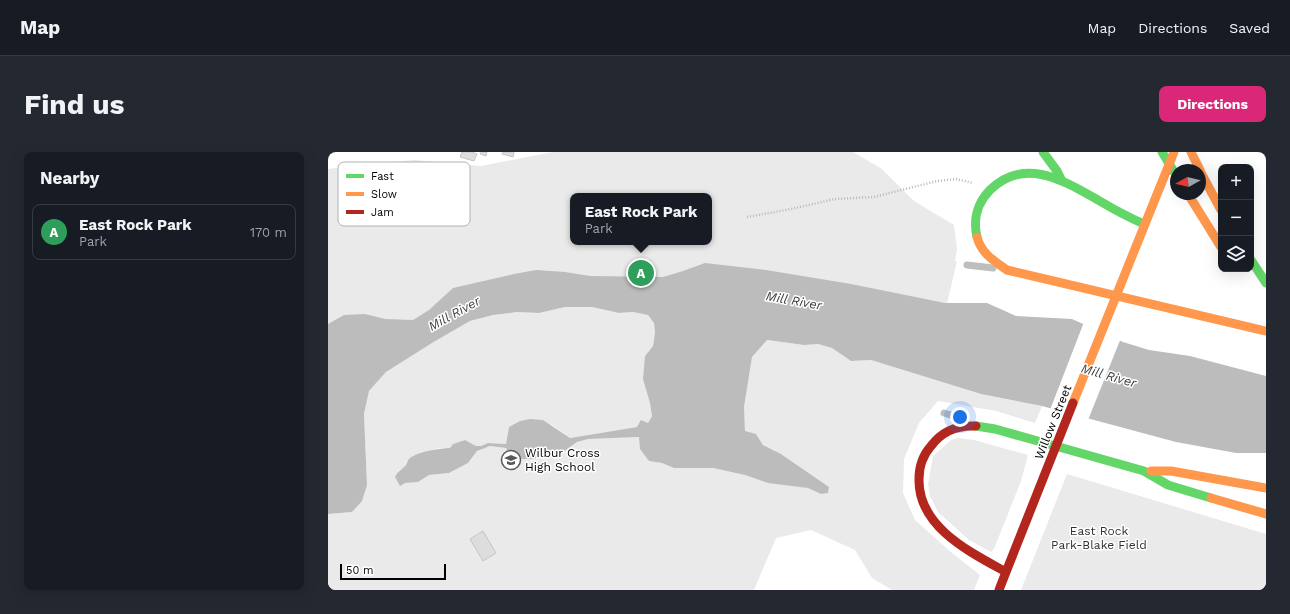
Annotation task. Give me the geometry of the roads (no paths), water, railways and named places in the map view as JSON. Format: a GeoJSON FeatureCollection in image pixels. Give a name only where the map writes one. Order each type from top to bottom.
{"type":"FeatureCollection","features":[{"type":"Feature","properties":{"kind":"main road"},"geometry":{"type":"LineString","coordinates":[[1043,152],[1057,171],[1060,179]]}},
{"type":"Feature","properties":{"kind":"main road"},"geometry":{"type":"LineString","coordinates":[[1162,152],[1170,165]]}},
{"type":"Feature","properties":{"kind":"main road","name":"Willow Street"},"geometry":{"type":"LineString","coordinates":[[999,590],[1174,152]]}},
{"type":"Feature","properties":{"kind":"main road"},"geometry":{"type":"LineString","coordinates":[[1192,154],[1197,164]]}},
{"type":"Feature","properties":{"kind":"main road"},"geometry":{"type":"LineString","coordinates":[[1144,224],[1122,214],[1060,179],[1037,173],[1022,173],[1004,178],[991,186],[985,193],[978,208],[975,231],[981,250],[993,263],[1012,272],[1266,331]]}},
{"type":"Feature","properties":{"kind":"main road"},"geometry":{"type":"LineString","coordinates":[[1206,181],[1218,204]]}},
{"type":"Feature","properties":{"kind":"main road"},"geometry":{"type":"LineString","coordinates":[[1192,200],[1218,242]]}},
{"type":"Feature","properties":{"kind":"main road"},"geometry":{"type":"LineString","coordinates":[[1254,265],[1266,283]]}},
{"type":"Feature","properties":{"kind":"main road"},"geometry":{"type":"LineString","coordinates":[[1250,273],[1266,283]]}},
{"type":"Feature","properties":{"kind":"main road"},"geometry":{"type":"LineString","coordinates":[[1006,572],[959,543],[939,528],[927,512],[919,495],[918,481],[921,464],[928,450],[935,440],[948,431],[958,427],[980,426],[1144,471],[1168,485],[1266,514]]}},
{"type":"Feature","properties":{"kind":"main road"},"geometry":{"type":"LineString","coordinates":[[1144,471],[1171,471],[1266,488]]}},
{"type":"Feature","properties":{"kind":"lane"},"geometry":{"type":"LineString","coordinates":[[967,265],[984,268],[1001,268]]}},
{"type":"Feature","properties":{"kind":"lane"},"geometry":{"type":"LineString","coordinates":[[944,413],[980,426]]}},
{"type":"Feature","properties":{"kind":"water","name":"Mill River"},"geometry":{"type":"Polygon","coordinates":[[[705,263],[766,270],[851,284],[945,303],[987,303],[1016,316],[1072,319],[1123,342],[1149,350],[1190,356],[1266,376],[1266,453],[1236,453],[1176,442],[1042,406],[981,394],[871,360],[851,361],[832,348],[818,344],[804,345],[767,340],[752,357],[744,407],[745,431],[756,434],[763,445],[781,454],[829,487],[828,493],[821,494],[808,488],[768,483],[745,475],[713,468],[674,468],[662,463],[649,461],[640,449],[639,437],[588,439],[577,442],[563,452],[532,459],[519,459],[510,456],[506,448],[490,446],[477,451],[468,463],[449,473],[429,475],[418,482],[405,483],[400,486],[395,477],[406,465],[409,459],[417,454],[450,448],[453,444],[465,440],[476,446],[481,446],[488,443],[506,444],[509,427],[520,421],[530,419],[543,420],[570,438],[637,427],[641,420],[648,423],[652,416],[643,379],[645,356],[653,346],[655,333],[654,323],[648,315],[633,312],[619,313],[592,307],[565,307],[539,313],[517,312],[493,315],[470,321],[386,372],[369,391],[364,414],[367,485],[362,501],[352,512],[328,514],[328,324],[344,315],[365,314],[385,319],[413,320],[429,310],[453,288],[536,270],[565,272],[590,276],[663,277],[705,263]]]}},
{"type":"Feature","properties":{"kind":"place","name":"East Rock Park"},"geometry":{"type":"Point","coordinates":[641,273]}},
{"type":"Feature","properties":{"kind":"place","name":"Wilbur Cross High School"},"geometry":{"type":"Point","coordinates":[511,460]}},
{"type":"Feature","properties":{"kind":"park label","name":"East Rock Park-Blake Field"},"geometry":{"type":"Point","coordinates":[1099,538]}}]}
